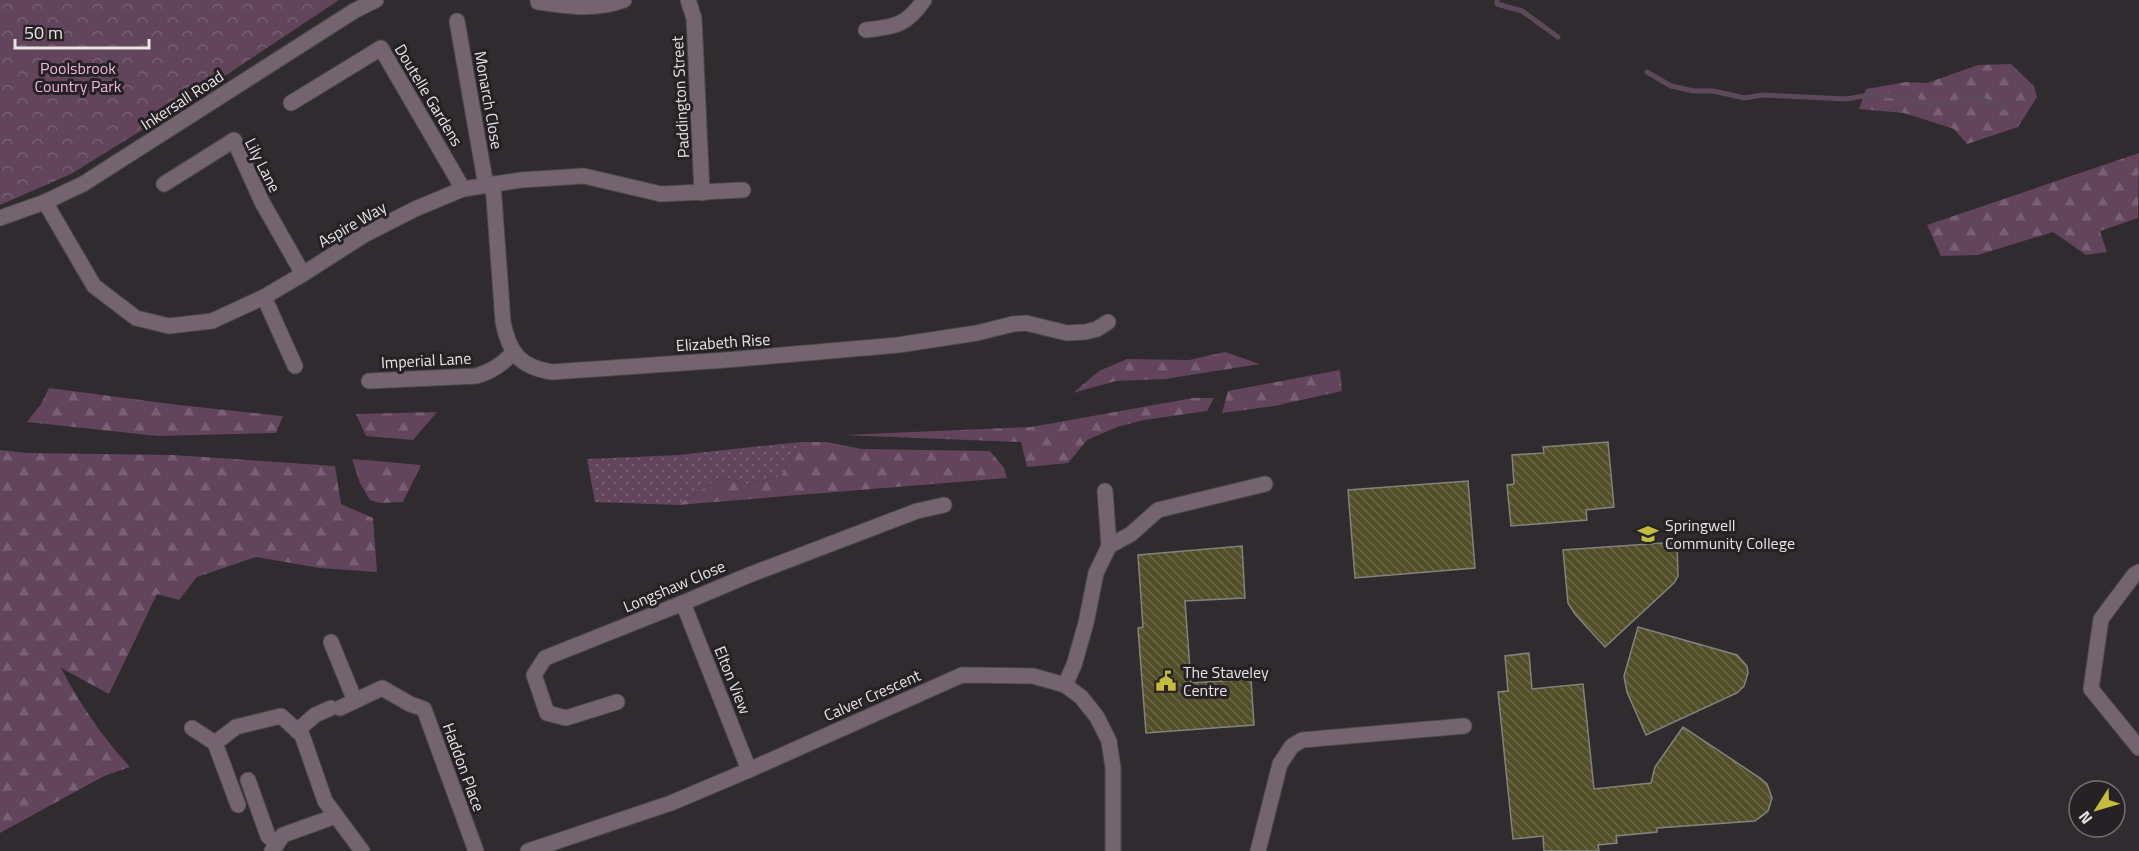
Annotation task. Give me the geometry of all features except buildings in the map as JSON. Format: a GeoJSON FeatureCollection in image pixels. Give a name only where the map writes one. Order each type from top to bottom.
{"type":"FeatureCollection","features":[{"type":"Feature","properties":{"kind":"street","name":"Inkersall Road"},"geometry":{"type":"LineString","coordinates":[[0,218],[45,202],[83,184],[354,11],[376,0]]}},
{"type":"Feature","properties":{"kind":"street"},"geometry":{"type":"LineString","coordinates":[[538,2],[575,7],[603,7],[624,0]]}},
{"type":"Feature","properties":{"kind":"street","name":"Paddington Street"},"geometry":{"type":"LineString","coordinates":[[688,0],[694,18],[702,193]]}},
{"type":"Feature","properties":{"kind":"street"},"geometry":{"type":"LineString","coordinates":[[866,30],[889,28],[906,22],[924,0]]}},
{"type":"Feature","properties":{"kind":"street","name":"Monarch Close"},"geometry":{"type":"LineString","coordinates":[[457,21],[489,185]]}},
{"type":"Feature","properties":{"kind":"street","name":"Doutelle Gardens"},"geometry":{"type":"LineString","coordinates":[[291,103],[381,48],[463,189]]}},
{"type":"Feature","properties":{"kind":"street","name":"Lily Lane"},"geometry":{"type":"LineString","coordinates":[[164,184],[234,140],[262,202],[303,274]]}},
{"type":"Feature","properties":{"kind":"street","name":"Aspire Way"},"geometry":{"type":"LineString","coordinates":[[45,202],[94,286],[136,318],[169,326],[212,321],[264,297],[363,235],[415,209],[463,189],[584,176],[661,194],[743,190]]}},
{"type":"Feature","properties":{"kind":"street"},"geometry":{"type":"LineString","coordinates":[[489,185],[503,322],[507,343],[514,352]]}},
{"type":"Feature","properties":{"kind":"street"},"geometry":{"type":"LineString","coordinates":[[264,297],[295,366]]}},
{"type":"Feature","properties":{"kind":"street","name":"Elizabeth Rise"},"geometry":{"type":"LineString","coordinates":[[514,352],[535,370],[552,372],[898,345],[1026,323],[1067,333],[1085,332],[1097,329],[1108,322]]}},
{"type":"Feature","properties":{"kind":"street","name":"Imperial Lane"},"geometry":{"type":"LineString","coordinates":[[369,381],[476,376],[492,371],[503,364],[514,352]]}},
{"type":"Feature","properties":{"kind":"street"},"geometry":{"type":"LineString","coordinates":[[1109,546],[1131,534],[1158,510],[1265,484]]}},
{"type":"Feature","properties":{"kind":"street"},"geometry":{"type":"LineString","coordinates":[[1065,685],[1074,665],[1086,623],[1096,573],[1109,546],[1105,491]]}},
{"type":"Feature","properties":{"kind":"street","name":"Longshaw Close"},"geometry":{"type":"LineString","coordinates":[[617,702],[566,718],[547,713],[534,675],[544,658],[790,559],[917,511],[944,505]]}},
{"type":"Feature","properties":{"kind":"street"},"geometry":{"type":"LineString","coordinates":[[2139,572],[2134,575],[2101,619],[2091,689],[2139,748]]}},
{"type":"Feature","properties":{"kind":"street","name":"Elton View"},"geometry":{"type":"LineString","coordinates":[[683,603],[750,770]]}},
{"type":"Feature","properties":{"kind":"street"},"geometry":{"type":"LineString","coordinates":[[297,731],[315,715],[355,701],[331,642]]}},
{"type":"Feature","properties":{"kind":"street","name":"Calver Crescent"},"geometry":{"type":"LineString","coordinates":[[528,851],[671,803],[962,675],[1033,676],[1065,685],[1081,697],[1097,717],[1109,741],[1113,768],[1113,851]]}},
{"type":"Feature","properties":{"kind":"street","name":"Haddon Place"},"geometry":{"type":"LineString","coordinates":[[355,701],[382,688],[424,709],[476,851]]}},
{"type":"Feature","properties":{"kind":"street"},"geometry":{"type":"LineString","coordinates":[[214,743],[236,727],[281,716],[302,735],[325,801],[363,851]]}},
{"type":"Feature","properties":{"kind":"street"},"geometry":{"type":"LineString","coordinates":[[1258,851],[1280,764],[1292,746],[1302,740],[1464,726]]}},
{"type":"Feature","properties":{"kind":"street"},"geometry":{"type":"LineString","coordinates":[[192,728],[214,743],[238,805]]}},
{"type":"Feature","properties":{"kind":"street"},"geometry":{"type":"LineString","coordinates":[[248,780],[274,847],[283,835],[336,816]]}},
{"type":"Feature","properties":{"kind":"green space","name":"Poolsbrook Country Park"},"geometry":{"type":"Polygon","coordinates":[[[0,0],[339,0],[163,117],[71,174],[0,205],[0,0]]]}},
{"type":"Feature","properties":{"kind":"green space"},"geometry":{"type":"Polygon","coordinates":[[[2011,64],[2034,86],[2037,97],[2018,127],[1967,144],[1954,129],[1904,113],[1859,109],[1866,89],[1906,82],[1927,83],[1978,65],[2011,64]]]}},
{"type":"Feature","properties":{"kind":"green space"},"geometry":{"type":"Polygon","coordinates":[[[2139,153],[2138,218],[2100,231],[2107,252],[2086,255],[2053,232],[1978,255],[1941,256],[1927,225],[2139,153]]]}},
{"type":"Feature","properties":{"kind":"green space"},"geometry":{"type":"Polygon","coordinates":[[[1225,352],[1260,364],[1165,379],[1116,381],[1073,393],[1099,371],[1127,359],[1189,360],[1225,352]]]}},
{"type":"Feature","properties":{"kind":"green space"},"geometry":{"type":"Polygon","coordinates":[[[1340,370],[1342,391],[1274,406],[1222,413],[1228,391],[1340,370]]]}},
{"type":"Feature","properties":{"kind":"green space"},"geometry":{"type":"Polygon","coordinates":[[[49,388],[283,416],[276,433],[158,436],[27,422],[41,404],[49,388]]]}},
{"type":"Feature","properties":{"kind":"green space"},"geometry":{"type":"Polygon","coordinates":[[[1193,398],[1214,398],[1207,411],[1144,420],[1117,427],[1087,440],[1068,463],[1027,467],[1021,442],[842,435],[1031,427],[1193,398]]]}},
{"type":"Feature","properties":{"kind":"green space"},"geometry":{"type":"Polygon","coordinates":[[[437,412],[413,440],[366,436],[356,414],[437,412]]]}},
{"type":"Feature","properties":{"kind":"green space"},"geometry":{"type":"Polygon","coordinates":[[[800,442],[780,477],[747,484],[721,477],[678,505],[595,502],[587,459],[678,455],[800,442]]]}},
{"type":"Feature","properties":{"kind":"green space"},"geometry":{"type":"Polygon","coordinates":[[[800,442],[827,442],[862,449],[990,451],[1004,468],[1007,478],[678,505],[721,477],[747,484],[780,477],[800,442]]]}},
{"type":"Feature","properties":{"kind":"green space"},"geometry":{"type":"Polygon","coordinates":[[[0,450],[27,453],[174,455],[335,466],[341,504],[373,518],[377,572],[320,568],[256,557],[197,577],[179,600],[157,594],[109,694],[61,668],[92,720],[130,767],[104,776],[0,833],[0,450]]]}},
{"type":"Feature","properties":{"kind":"green space"},"geometry":{"type":"Polygon","coordinates":[[[352,459],[421,465],[403,502],[380,503],[370,500],[360,483],[352,459]]]}},
{"type":"Feature","properties":{"kind":"waterway"},"geometry":{"type":"LineString","coordinates":[[1497,0],[1497,4],[1522,11],[1558,37]]}},
{"type":"Feature","properties":{"kind":"waterway"},"geometry":{"type":"LineString","coordinates":[[1647,72],[1671,86],[1745,98],[1762,95],[1846,99],[1869,95],[1901,96],[1920,102],[1952,104],[1974,97],[2006,108]]}},
{"type":"Feature","properties":{"kind":"place","name":"Springwell Community College"},"geometry":{"type":"Point","coordinates":[1648,534]}},
{"type":"Feature","properties":{"kind":"place","name":"The Staveley Centre"},"geometry":{"type":"Point","coordinates":[1166,681]}}]}
